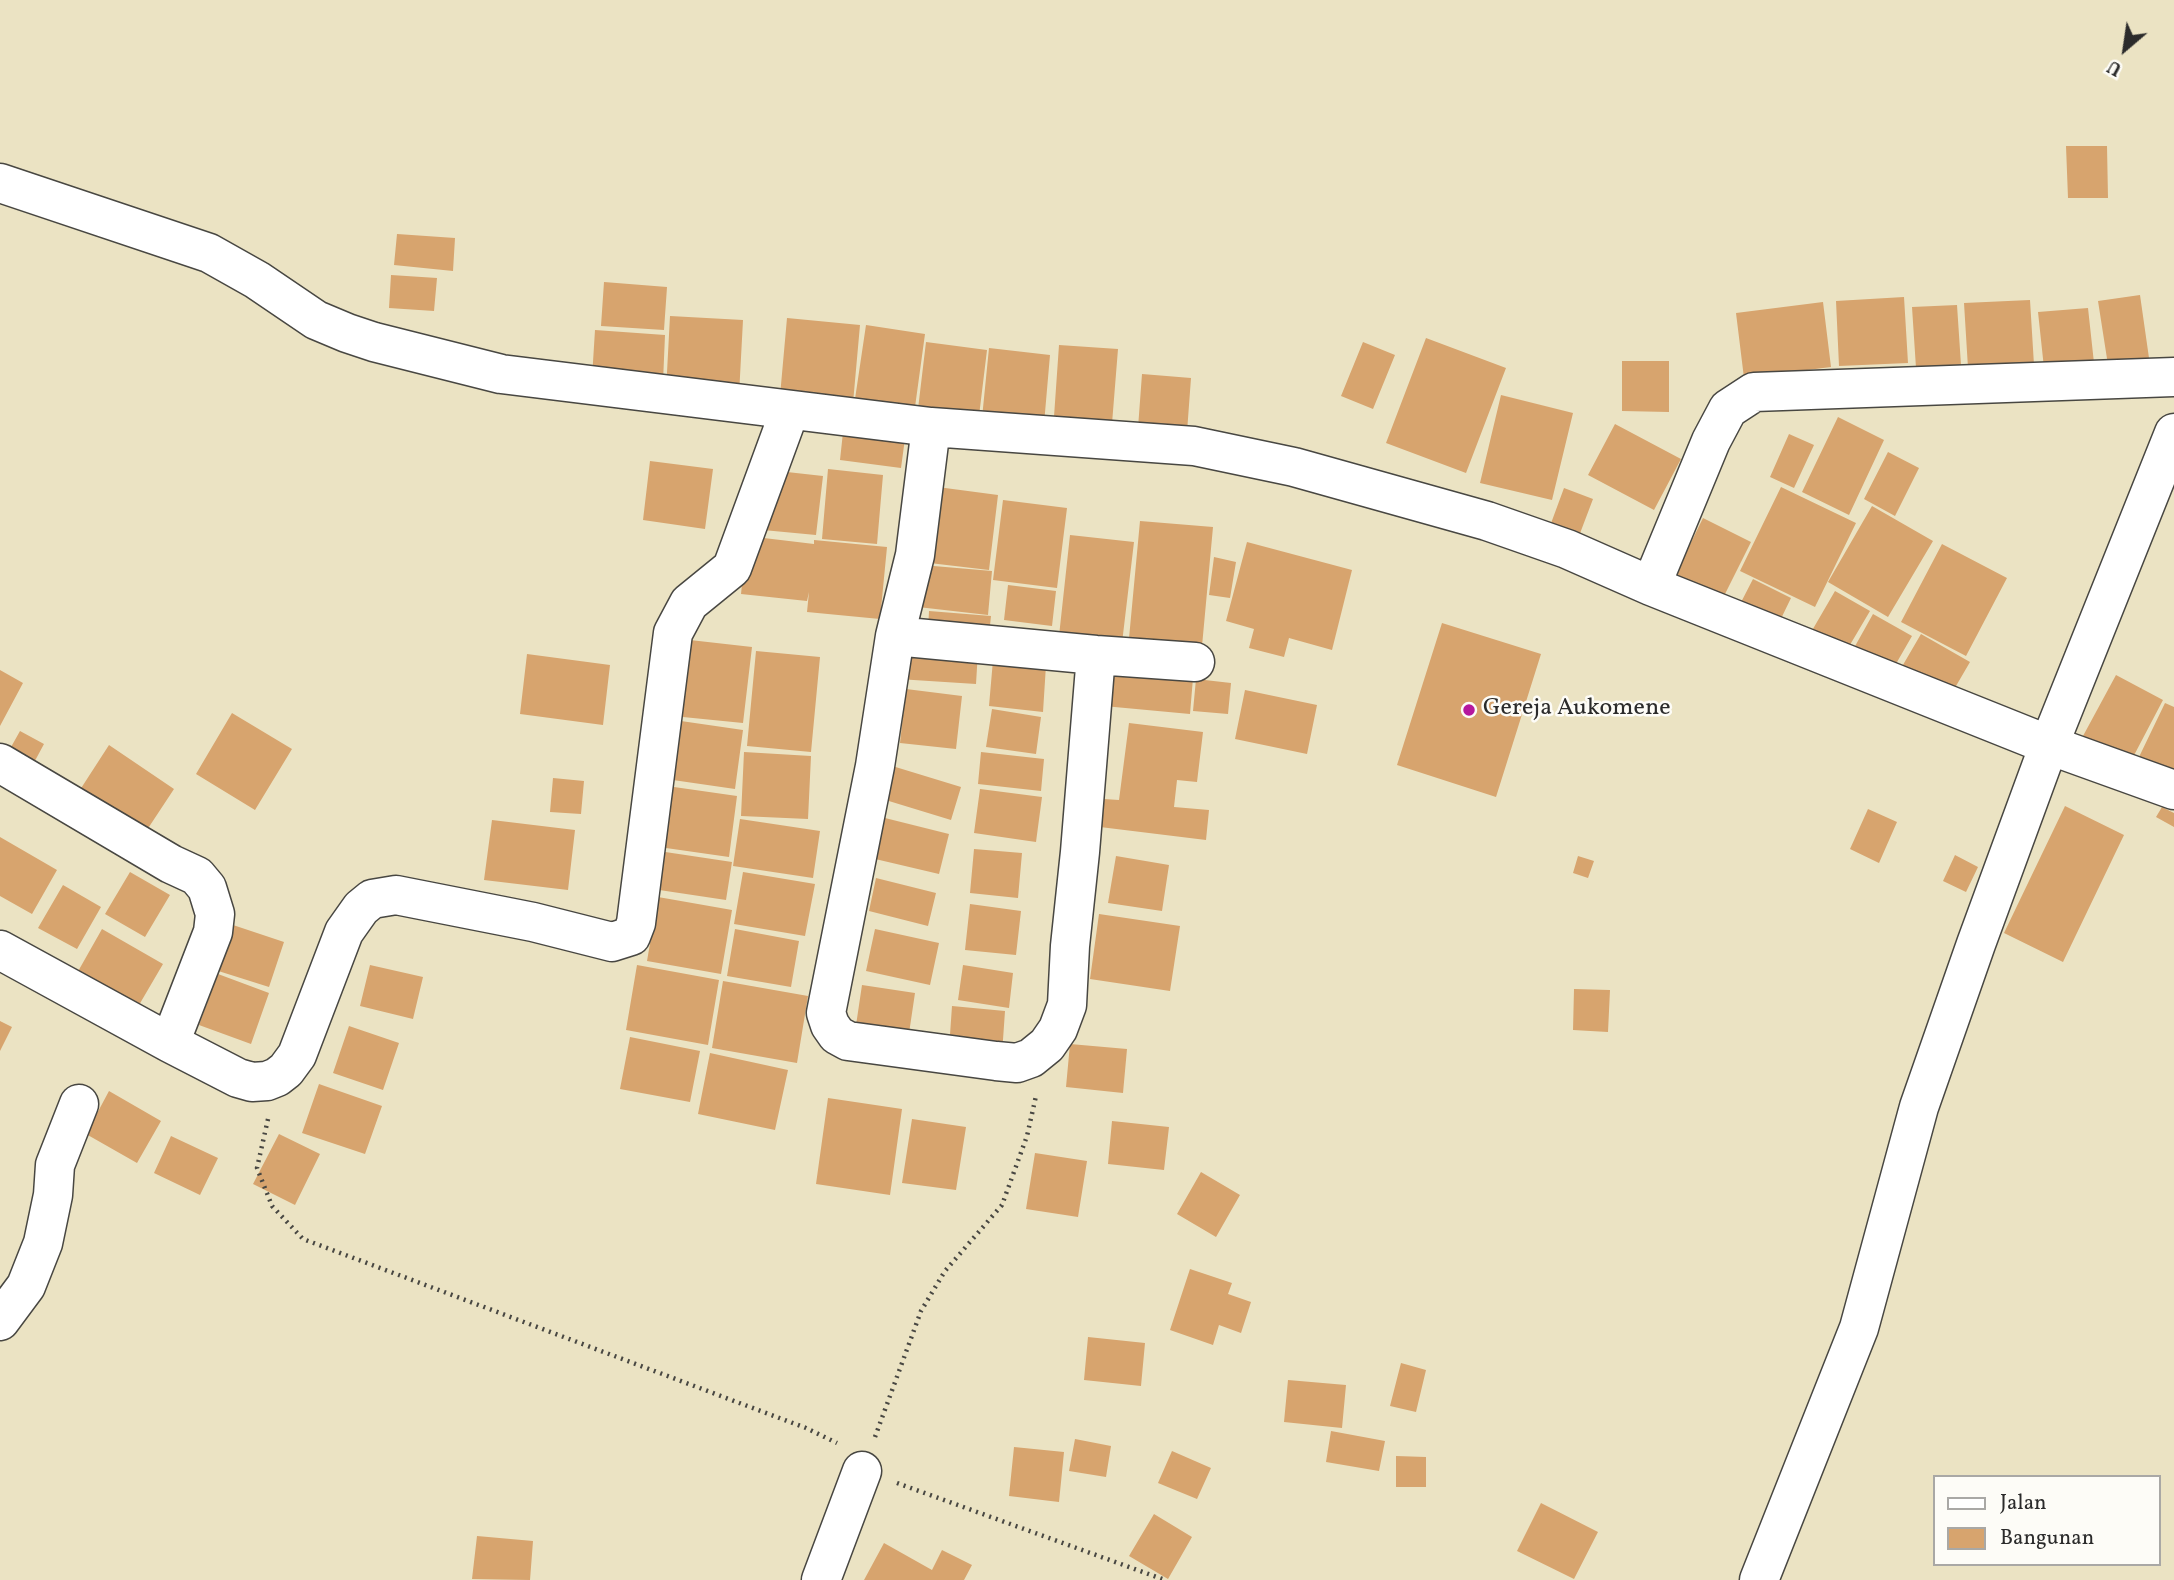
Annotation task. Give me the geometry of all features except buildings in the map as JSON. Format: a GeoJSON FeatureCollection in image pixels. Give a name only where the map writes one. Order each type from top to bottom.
{"type":"FeatureCollection","features":[{"type":"Feature","properties":{"kind":"street"},"geometry":{"type":"LineString","coordinates":[[0,183],[209,253],[257,280],[316,320],[374,342],[502,374],[931,427],[1194,446],[1294,467],[1487,521],[1567,549],[1651,586],[2049,745],[2174,790]]}},
{"type":"Feature","properties":{"kind":"street"},"geometry":{"type":"LineString","coordinates":[[1651,586],[1711,441],[1728,410],[1754,392],[2174,377]]}},
{"type":"Feature","properties":{"kind":"street"},"geometry":{"type":"LineString","coordinates":[[0,950],[170,1043],[252,1082],[277,1077],[297,1055],[344,932],[361,908],[372,899],[396,895],[533,922],[612,942],[631,936],[636,923],[673,633],[689,603],[732,568],[790,410]]}},
{"type":"Feature","properties":{"kind":"street"},"geometry":{"type":"LineString","coordinates":[[931,427],[915,555],[895,636],[875,766],[826,1013],[837,1035],[848,1041],[1017,1063],[1031,1058],[1053,1037],[1067,1004],[1096,655]]}},
{"type":"Feature","properties":{"kind":"street"},"geometry":{"type":"LineString","coordinates":[[1759,1580],[1858,1328],[1919,1107],[2049,745],[2174,433]]}},
{"type":"Feature","properties":{"kind":"street"},"geometry":{"type":"LineString","coordinates":[[895,636],[1195,662]]}},
{"type":"Feature","properties":{"kind":"street"},"geometry":{"type":"LineString","coordinates":[[0,762],[171,864],[197,876],[207,888],[215,914],[213,932],[170,1043]]}},
{"type":"Feature","properties":{"kind":"street"},"geometry":{"type":"LineString","coordinates":[[0,1321],[26,1286],[43,1243],[53,1195],[55,1165],[79,1104]]}},
{"type":"Feature","properties":{"kind":"street"},"geometry":{"type":"LineString","coordinates":[[821,1580],[862,1471]]}},
{"type":"Feature","properties":{"kind":"path"},"geometry":{"type":"LineString","coordinates":[[862,1471],[921,1311],[945,1270],[1002,1205],[1013,1180],[1035,1101],[1037,1079],[1031,1058]]}},
{"type":"Feature","properties":{"kind":"path"},"geometry":{"type":"LineString","coordinates":[[277,1077],[257,1168],[272,1206],[303,1239],[806,1428],[845,1447],[862,1471],[1165,1580]]}},
{"type":"Feature","properties":{"kind":"place","name":"Gereja Aukomene"},"geometry":{"type":"Point","coordinates":[1469,710]}}]}
